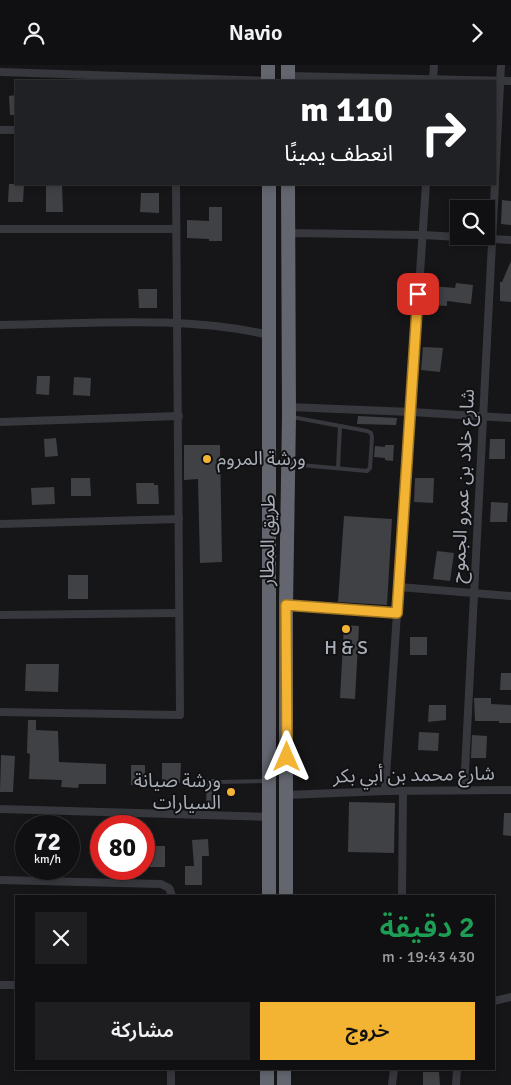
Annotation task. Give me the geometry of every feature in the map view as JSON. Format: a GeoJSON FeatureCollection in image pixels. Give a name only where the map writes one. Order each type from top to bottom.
{"type":"FeatureCollection","features":[{"type":"Feature","properties":{"kind":"highway"},"geometry":{"type":"LineString","coordinates":[[268,65],[268,80]]}},
{"type":"Feature","properties":{"kind":"highway","name":"طريق المطار"},"geometry":{"type":"LineString","coordinates":[[269,185],[269,895]]}},
{"type":"Feature","properties":{"kind":"highway","name":"طريق المطار"},"geometry":{"type":"LineString","coordinates":[[286,895],[286,605],[289,412],[288,185]]}},
{"type":"Feature","properties":{"kind":"highway"},"geometry":{"type":"LineString","coordinates":[[267,1070],[267,1085]]}},
{"type":"Feature","properties":{"kind":"highway"},"geometry":{"type":"LineString","coordinates":[[284,1070],[284,1085]]}},
{"type":"Feature","properties":{"kind":"street"},"geometry":{"type":"LineString","coordinates":[[433,80],[434,65]]}},
{"type":"Feature","properties":{"kind":"street","name":"شارع خلاد بن عمرو الجموح"},"geometry":{"type":"LineString","coordinates":[[496,162],[501,65]]}},
{"type":"Feature","properties":{"kind":"street"},"geometry":{"type":"LineString","coordinates":[[0,72],[238,80]]}},
{"type":"Feature","properties":{"kind":"street"},"geometry":{"type":"LineString","coordinates":[[288,74],[511,81]]}},
{"type":"Feature","properties":{"kind":"street"},"geometry":{"type":"LineString","coordinates":[[0,130],[15,130]]}},
{"type":"Feature","properties":{"kind":"street"},"geometry":{"type":"LineString","coordinates":[[0,712],[180,715],[176,185]]}},
{"type":"Feature","properties":{"kind":"street"},"geometry":{"type":"LineString","coordinates":[[385,791],[426,185]]}},
{"type":"Feature","properties":{"kind":"street","name":"شارع خلاد بن عمرو الجموح"},"geometry":{"type":"LineString","coordinates":[[494,200],[495,185]]}},
{"type":"Feature","properties":{"kind":"street"},"geometry":{"type":"LineString","coordinates":[[0,229],[176,229]]}},
{"type":"Feature","properties":{"kind":"street"},"geometry":{"type":"LineString","coordinates":[[288,233],[450,237]]}},
{"type":"Feature","properties":{"kind":"street"},"geometry":{"type":"LineString","coordinates":[[495,239],[511,240]]}},
{"type":"Feature","properties":{"kind":"street","name":"شارع خلاد بن عمرو الجموح"},"geometry":{"type":"LineString","coordinates":[[464,790],[492,245]]}},
{"type":"Feature","properties":{"kind":"street"},"geometry":{"type":"LineString","coordinates":[[0,325],[178,322],[242,329],[269,335]]}},
{"type":"Feature","properties":{"kind":"street"},"geometry":{"type":"LineString","coordinates":[[289,412],[411,412],[511,418]]}},
{"type":"Feature","properties":{"kind":"street"},"geometry":{"type":"LineString","coordinates":[[0,421],[179,416]]}},
{"type":"Feature","properties":{"kind":"street"},"geometry":{"type":"LineString","coordinates":[[0,524],[179,519]]}},
{"type":"Feature","properties":{"kind":"street"},"geometry":{"type":"LineString","coordinates":[[399,587],[511,596]]}},
{"type":"Feature","properties":{"kind":"street"},"geometry":{"type":"LineString","coordinates":[[286,605],[397,613]]}},
{"type":"Feature","properties":{"kind":"street"},"geometry":{"type":"LineString","coordinates":[[0,615],[179,613]]}},
{"type":"Feature","properties":{"kind":"street","name":"شارع محمد بن أبي بكر"},"geometry":{"type":"LineString","coordinates":[[287,795],[385,791],[511,790]]}},
{"type":"Feature","properties":{"kind":"street"},"geometry":{"type":"LineString","coordinates":[[402,791],[402,895]]}},
{"type":"Feature","properties":{"kind":"street"},"geometry":{"type":"LineString","coordinates":[[0,809],[270,817]]}},
{"type":"Feature","properties":{"kind":"street"},"geometry":{"type":"LineString","coordinates":[[0,880],[161,884],[169,888],[172,895]]}},
{"type":"Feature","properties":{"kind":"street"},"geometry":{"type":"LineString","coordinates":[[0,985],[15,985]]}},
{"type":"Feature","properties":{"kind":"street"},"geometry":{"type":"LineString","coordinates":[[495,1001],[511,997]]}},
{"type":"Feature","properties":{"kind":"street"},"geometry":{"type":"LineString","coordinates":[[171,1070],[171,1085]]}},
{"type":"Feature","properties":{"kind":"street"},"geometry":{"type":"LineString","coordinates":[[392,1085],[394,1070]]}},
{"type":"Feature","properties":{"kind":"street"},"geometry":{"type":"LineString","coordinates":[[456,1085],[457,1070]]}},
{"type":"Feature","properties":{"kind":"lane"},"geometry":{"type":"LineString","coordinates":[[288,464],[367,471],[370,469],[372,437],[369,431],[340,426],[289,412]]}},
{"type":"Feature","properties":{"kind":"lane"},"geometry":{"type":"LineString","coordinates":[[338,468],[340,426]]}},
{"type":"Feature","properties":{"kind":"lane"},"geometry":{"type":"LineString","coordinates":[[218,782],[270,781]]}},
{"type":"Feature","properties":{"kind":"building"},"geometry":{"type":"Polygon","coordinates":[[[15,95],[15,115],[10,115],[9,96],[15,95]]]}},
{"type":"Feature","properties":{"kind":"building"},"geometry":{"type":"Polygon","coordinates":[[[9,184],[24,185],[23,202],[8,202],[9,184]]]}},
{"type":"Feature","properties":{"kind":"building"},"geometry":{"type":"Polygon","coordinates":[[[62,185],[63,212],[46,212],[46,186],[62,185]]]}},
{"type":"Feature","properties":{"kind":"building"},"geometry":{"type":"Polygon","coordinates":[[[141,193],[159,193],[159,213],[140,212],[141,193]]]}},
{"type":"Feature","properties":{"kind":"building"},"geometry":{"type":"Polygon","coordinates":[[[502,200],[511,201],[511,225],[501,224],[502,200]]]}},
{"type":"Feature","properties":{"kind":"building"},"geometry":{"type":"Polygon","coordinates":[[[209,207],[222,207],[222,241],[187,238],[187,220],[209,221],[209,207]]]}},
{"type":"Feature","properties":{"kind":"building"},"geometry":{"type":"Polygon","coordinates":[[[511,261],[511,302],[500,301],[500,282],[502,282],[511,261]]]}},
{"type":"Feature","properties":{"kind":"building"},"geometry":{"type":"Polygon","coordinates":[[[456,283],[473,285],[471,304],[447,301],[447,306],[430,305],[432,286],[455,288],[456,283]]]}},
{"type":"Feature","properties":{"kind":"building"},"geometry":{"type":"Polygon","coordinates":[[[138,289],[157,289],[157,308],[139,308],[138,289]]]}},
{"type":"Feature","properties":{"kind":"building"},"geometry":{"type":"Polygon","coordinates":[[[423,347],[443,348],[440,372],[421,370],[423,347]]]}},
{"type":"Feature","properties":{"kind":"building"},"geometry":{"type":"Polygon","coordinates":[[[37,376],[50,376],[49,395],[36,394],[37,376]]]}},
{"type":"Feature","properties":{"kind":"building"},"geometry":{"type":"Polygon","coordinates":[[[74,377],[91,378],[90,396],[73,395],[74,377]]]}},
{"type":"Feature","properties":{"kind":"building"},"geometry":{"type":"Polygon","coordinates":[[[358,416],[397,418],[396,425],[357,424],[358,416]]]}},
{"type":"Feature","properties":{"kind":"building"},"geometry":{"type":"Polygon","coordinates":[[[56,438],[58,456],[45,457],[44,439],[56,438]]]}},
{"type":"Feature","properties":{"kind":"building"},"geometry":{"type":"Polygon","coordinates":[[[490,439],[505,439],[505,459],[489,459],[490,439]]]}},
{"type":"Feature","properties":{"kind":"building"},"geometry":{"type":"Polygon","coordinates":[[[184,445],[220,445],[222,562],[200,563],[198,479],[184,480],[184,445]]]}},
{"type":"Feature","properties":{"kind":"building"},"geometry":{"type":"Polygon","coordinates":[[[385,445],[394,445],[393,461],[374,457],[375,446],[385,447],[385,445]]]}},
{"type":"Feature","properties":{"kind":"building"},"geometry":{"type":"Polygon","coordinates":[[[71,478],[90,478],[91,496],[71,496],[71,478]]]}},
{"type":"Feature","properties":{"kind":"building"},"geometry":{"type":"Polygon","coordinates":[[[415,478],[434,478],[433,503],[414,502],[415,478]]]}},
{"type":"Feature","properties":{"kind":"building"},"geometry":{"type":"Polygon","coordinates":[[[136,483],[154,483],[154,485],[158,485],[159,504],[137,504],[136,483]]]}},
{"type":"Feature","properties":{"kind":"building"},"geometry":{"type":"Polygon","coordinates":[[[54,487],[55,504],[32,505],[31,488],[54,487]]]}},
{"type":"Feature","properties":{"kind":"building"},"geometry":{"type":"Polygon","coordinates":[[[491,502],[508,503],[507,522],[490,522],[491,502]]]}},
{"type":"Feature","properties":{"kind":"building"},"geometry":{"type":"Polygon","coordinates":[[[344,516],[392,519],[387,605],[338,602],[344,516]]]}},
{"type":"Feature","properties":{"kind":"building"},"geometry":{"type":"Polygon","coordinates":[[[437,551],[454,553],[450,581],[433,579],[437,551]]]}},
{"type":"Feature","properties":{"kind":"building"},"geometry":{"type":"Polygon","coordinates":[[[68,575],[88,575],[88,599],[68,599],[68,575]]]}},
{"type":"Feature","properties":{"kind":"building"},"geometry":{"type":"Polygon","coordinates":[[[344,625],[359,626],[355,699],[340,698],[344,625]]]}},
{"type":"Feature","properties":{"kind":"building"},"geometry":{"type":"Polygon","coordinates":[[[410,637],[427,637],[427,655],[410,655],[410,637]]]}},
{"type":"Feature","properties":{"kind":"building"},"geometry":{"type":"Polygon","coordinates":[[[26,664],[59,664],[58,692],[25,691],[26,664]]]}},
{"type":"Feature","properties":{"kind":"building"},"geometry":{"type":"Polygon","coordinates":[[[501,673],[511,673],[511,690],[500,690],[501,673]]]}},
{"type":"Feature","properties":{"kind":"building"},"geometry":{"type":"Polygon","coordinates":[[[474,698],[491,698],[491,704],[511,705],[511,723],[475,721],[474,698]]]}},
{"type":"Feature","properties":{"kind":"building"},"geometry":{"type":"Polygon","coordinates":[[[429,705],[446,705],[446,720],[428,722],[429,705]]]}},
{"type":"Feature","properties":{"kind":"building"},"geometry":{"type":"Polygon","coordinates":[[[28,720],[36,720],[36,730],[58,731],[59,762],[106,764],[106,784],[79,784],[78,788],[61,787],[62,780],[29,779],[30,754],[27,753],[28,720]]]}},
{"type":"Feature","properties":{"kind":"building"},"geometry":{"type":"Polygon","coordinates":[[[419,732],[439,733],[438,751],[418,750],[419,732]]]}},
{"type":"Feature","properties":{"kind":"building"},"geometry":{"type":"Polygon","coordinates":[[[472,735],[487,736],[486,758],[471,758],[472,735]]]}},
{"type":"Feature","properties":{"kind":"building"},"geometry":{"type":"Polygon","coordinates":[[[1,755],[15,756],[13,792],[0,792],[1,755]]]}},
{"type":"Feature","properties":{"kind":"building"},"geometry":{"type":"Polygon","coordinates":[[[162,763],[181,763],[180,783],[162,783],[162,763]]]}},
{"type":"Feature","properties":{"kind":"building"},"geometry":{"type":"Polygon","coordinates":[[[131,765],[145,765],[145,785],[131,785],[131,765]]]}},
{"type":"Feature","properties":{"kind":"building"},"geometry":{"type":"Polygon","coordinates":[[[207,779],[216,779],[214,782],[216,785],[216,805],[206,805],[207,779]]]}},
{"type":"Feature","properties":{"kind":"building"},"geometry":{"type":"Polygon","coordinates":[[[349,802],[395,803],[394,853],[348,852],[349,802]]]}},
{"type":"Feature","properties":{"kind":"building"},"geometry":{"type":"Polygon","coordinates":[[[504,813],[511,813],[511,836],[503,835],[504,813]]]}},
{"type":"Feature","properties":{"kind":"building"},"geometry":{"type":"Polygon","coordinates":[[[208,839],[209,856],[202,856],[202,885],[185,885],[185,866],[194,866],[192,840],[208,839]]]}},
{"type":"Feature","properties":{"kind":"building"},"geometry":{"type":"Polygon","coordinates":[[[155,846],[165,846],[165,867],[155,867],[155,846]]]}},
{"type":"Feature","properties":{"kind":"building"},"geometry":{"type":"Polygon","coordinates":[[[423,1072],[439,1072],[440,1085],[423,1085],[423,1072]]]}},
{"type":"Feature","properties":{"kind":"place","name":"ورشة المروم"},"geometry":{"type":"Point","coordinates":[207,459]}},
{"type":"Feature","properties":{"kind":"place","name":"H & S"},"geometry":{"type":"Point","coordinates":[346,629]}},
{"type":"Feature","properties":{"kind":"place","name":"ورشة صيانة السيارات"},"geometry":{"type":"Point","coordinates":[231,792]}},
{"type":"Feature","properties":{"kind":"route"},"geometry":{"type":"LineString","coordinates":[[287,757],[286,605],[397,613],[418,294]]}}]}
